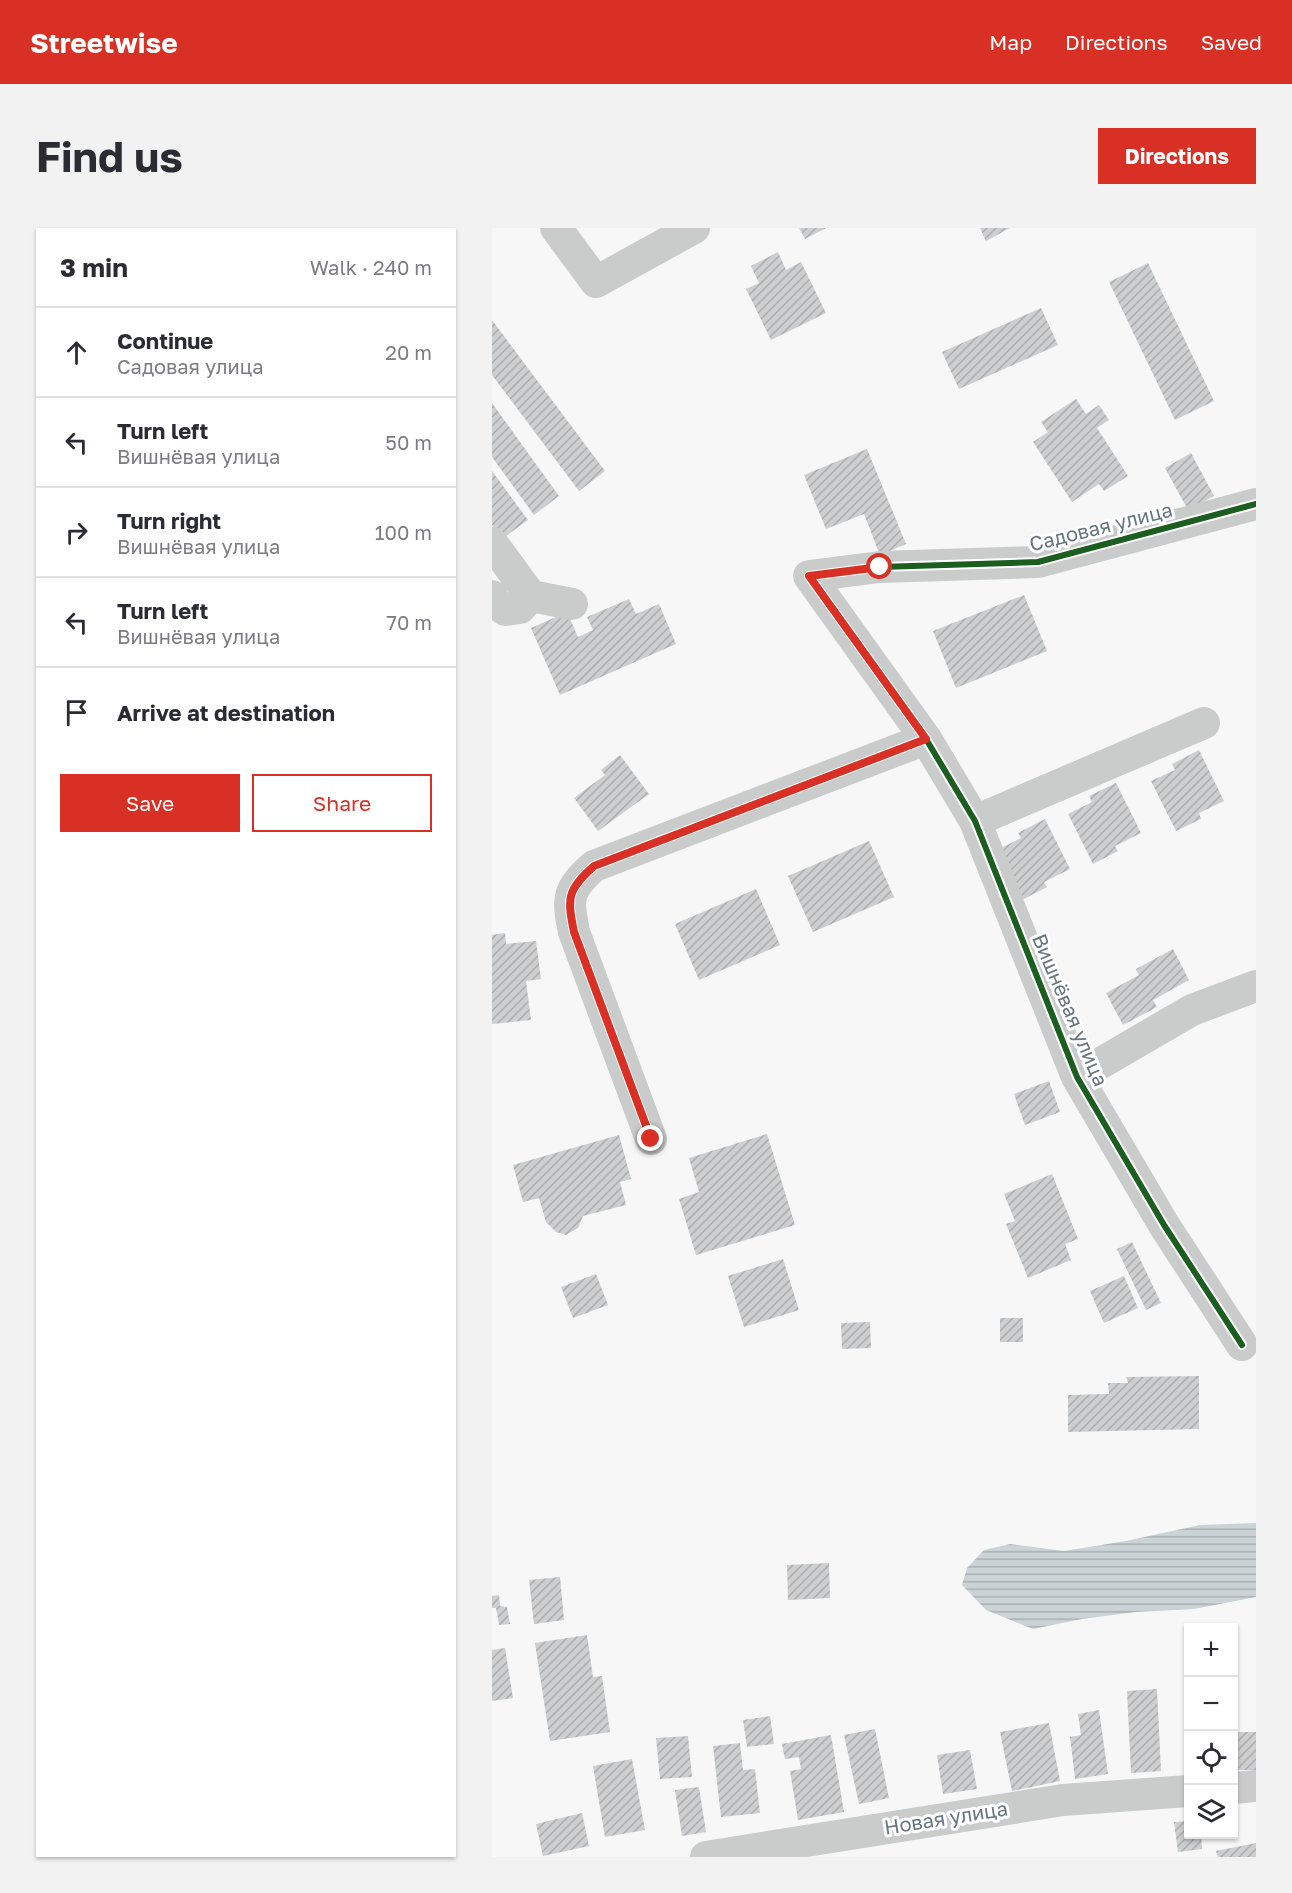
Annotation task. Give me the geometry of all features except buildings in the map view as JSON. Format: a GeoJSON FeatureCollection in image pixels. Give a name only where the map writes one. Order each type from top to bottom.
{"type":"FeatureCollection","features":[{"type":"Feature","properties":{"kind":"street"},"geometry":{"type":"LineString","coordinates":[[556,228],[596,282],[694,228]]}},
{"type":"Feature","properties":{"kind":"street","name":"Садовая улица"},"geometry":{"type":"LineString","coordinates":[[809,576],[880,567],[1038,562],[1256,504]]}},
{"type":"Feature","properties":{"kind":"street"},"geometry":{"type":"LineString","coordinates":[[492,547],[531,596],[572,604]]}},
{"type":"Feature","properties":{"kind":"street","name":"Вишнёвая улица"},"geometry":{"type":"LineString","coordinates":[[809,576],[926,739],[975,821],[1077,1077],[1164,1225],[1242,1345]]}},
{"type":"Feature","properties":{"kind":"street"},"geometry":{"type":"LineString","coordinates":[[492,596],[493,600],[505,609],[520,608],[531,596]]}},
{"type":"Feature","properties":{"kind":"street"},"geometry":{"type":"LineString","coordinates":[[975,821],[1204,723]]}},
{"type":"Feature","properties":{"kind":"street"},"geometry":{"type":"LineString","coordinates":[[651,1139],[574,932],[568,905],[577,882],[594,866],[926,739]]}},
{"type":"Feature","properties":{"kind":"street"},"geometry":{"type":"LineString","coordinates":[[1077,1077],[1192,1010],[1256,986]]}},
{"type":"Feature","properties":{"kind":"street"},"geometry":{"type":"LineString","coordinates":[[1238,1788],[1256,1786]]}},
{"type":"Feature","properties":{"kind":"street","name":"Новая улица"},"geometry":{"type":"LineString","coordinates":[[706,1857],[1063,1800],[1184,1791]]}},
{"type":"Feature","properties":{"kind":"shaded area"},"geometry":{"type":"Polygon","coordinates":[[[1256,1523],[1256,1597],[1194,1609],[1136,1612],[1082,1619],[1033,1629],[986,1610],[962,1585],[967,1568],[984,1550],[1010,1544],[1064,1551],[1126,1541],[1200,1525],[1256,1523]]]}},
{"type":"Feature","properties":{"kind":"cycle path"},"geometry":{"type":"LineString","coordinates":[[1242,1345],[1164,1225],[1077,1077],[975,821],[926,739],[809,576],[880,567],[1038,562],[1256,504]]}},
{"type":"Feature","properties":{"kind":"cycle path"},"geometry":{"type":"LineString","coordinates":[[651,1139],[574,932],[570,903],[571,895],[578,882],[594,866],[926,739]]}},
{"type":"Feature","properties":{"kind":"route"},"geometry":{"type":"LineString","coordinates":[[651,1139],[574,932],[568,905],[577,882],[594,866],[926,739],[809,576],[880,567]]}}]}
